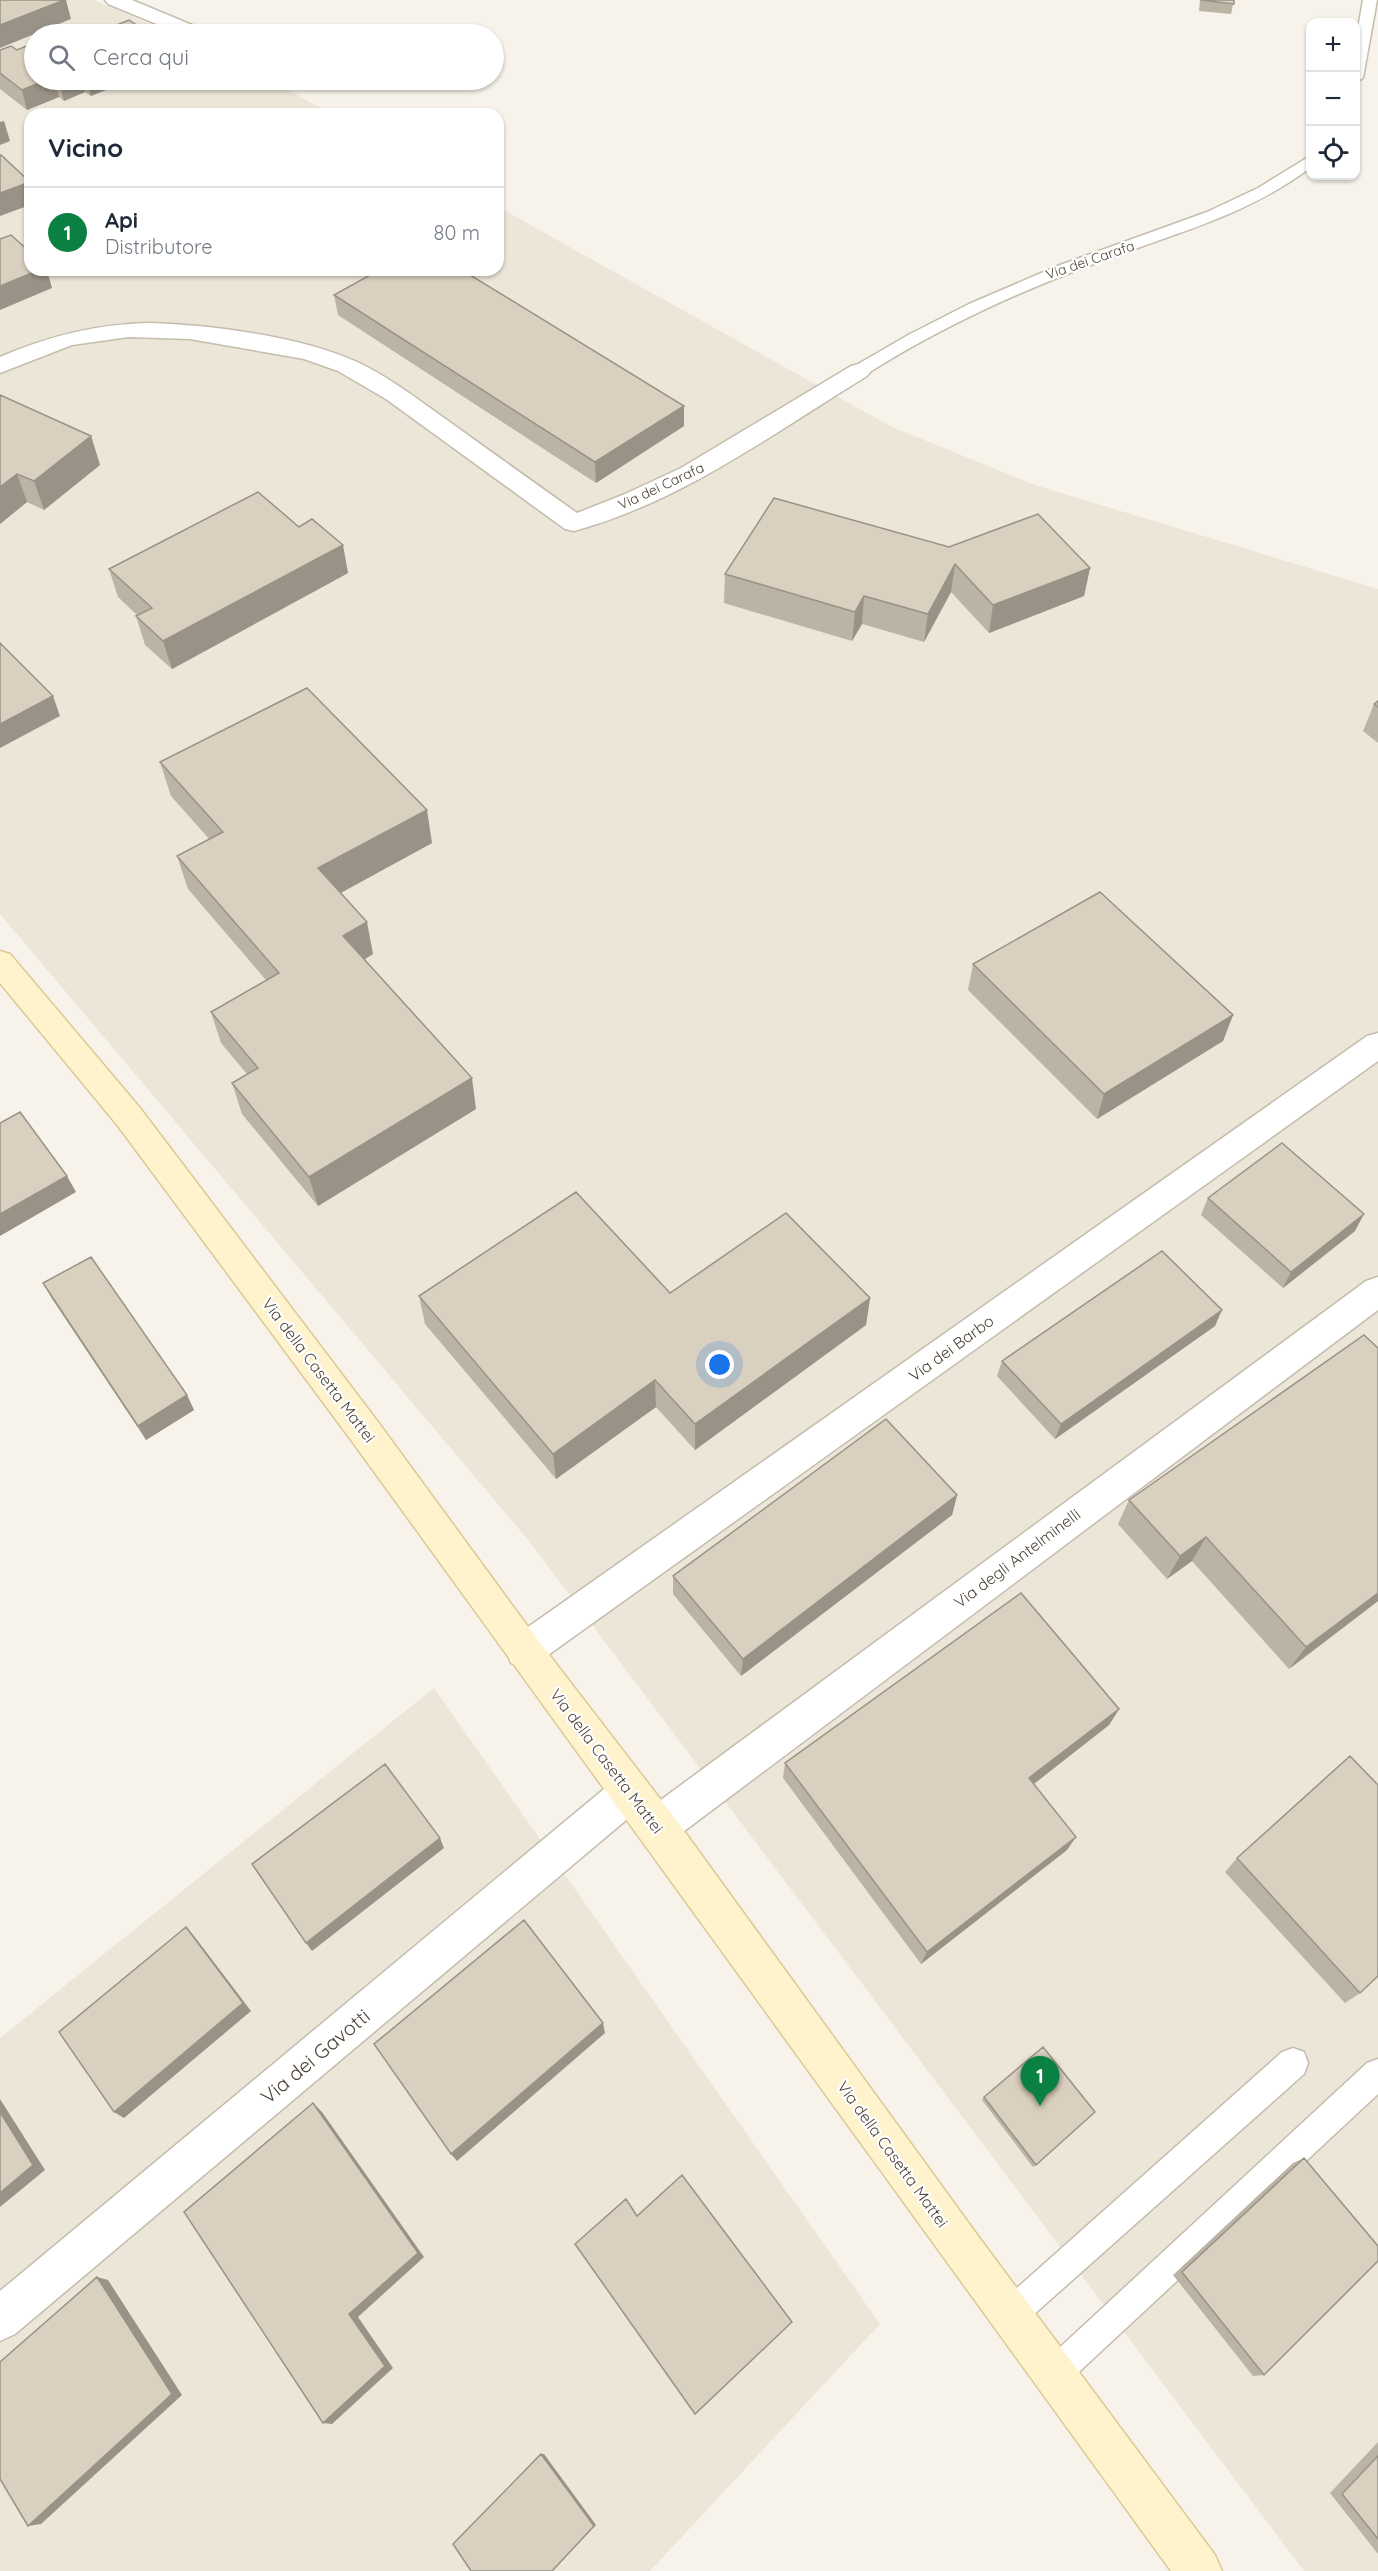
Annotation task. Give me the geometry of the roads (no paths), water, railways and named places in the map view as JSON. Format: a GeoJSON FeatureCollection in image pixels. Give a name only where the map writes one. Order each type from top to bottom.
{"type":"FeatureCollection","features":[{"type":"Feature","properties":{"kind":"main road","name":"Via della Casetta Mattei"},"geometry":{"type":"LineString","coordinates":[[0,962],[129,1117],[366,1432],[1199,2571]]}},
{"type":"Feature","properties":{"kind":"street"},"geometry":{"type":"LineString","coordinates":[[116,0],[172,24]]}},
{"type":"Feature","properties":{"kind":"street","name":"Via dei Carafa"},"geometry":{"type":"LineString","coordinates":[[0,366],[44,347],[84,335],[155,328],[188,330],[284,347],[326,359],[363,375],[394,394],[574,523],[634,500],[690,474],[859,372]]}},
{"type":"Feature","properties":{"kind":"street","name":"Via dei Barbo"},"geometry":{"type":"LineString","coordinates":[[524,1651],[1378,1045]]}},
{"type":"Feature","properties":{"kind":"street","name":"Via degli Antelminelli"},"geometry":{"type":"LineString","coordinates":[[657,1827],[1378,1291]]}},
{"type":"Feature","properties":{"kind":"street","name":"Via dei Gavotti"},"geometry":{"type":"LineString","coordinates":[[0,2319],[630,1792]]}},
{"type":"Feature","properties":{"kind":"lane"},"geometry":{"type":"LineString","coordinates":[[1357,72],[1370,0]]}},
{"type":"Feature","properties":{"kind":"lane","name":"Via dei Carafa"},"geometry":{"type":"LineString","coordinates":[[859,372],[920,336],[1014,288],[1100,255],[1178,230],[1226,210],[1278,184],[1306,164]]}},
{"type":"Feature","properties":{"kind":"lane"},"geometry":{"type":"LineString","coordinates":[[1011,2314],[1293,2063]]}},
{"type":"Feature","properties":{"kind":"lane"},"geometry":{"type":"LineString","coordinates":[[1054,2373],[1378,2074]]}},
{"type":"Feature","properties":{"kind":"place","name":"Api"},"geometry":{"type":"Point","coordinates":[1040,2106]}}]}
